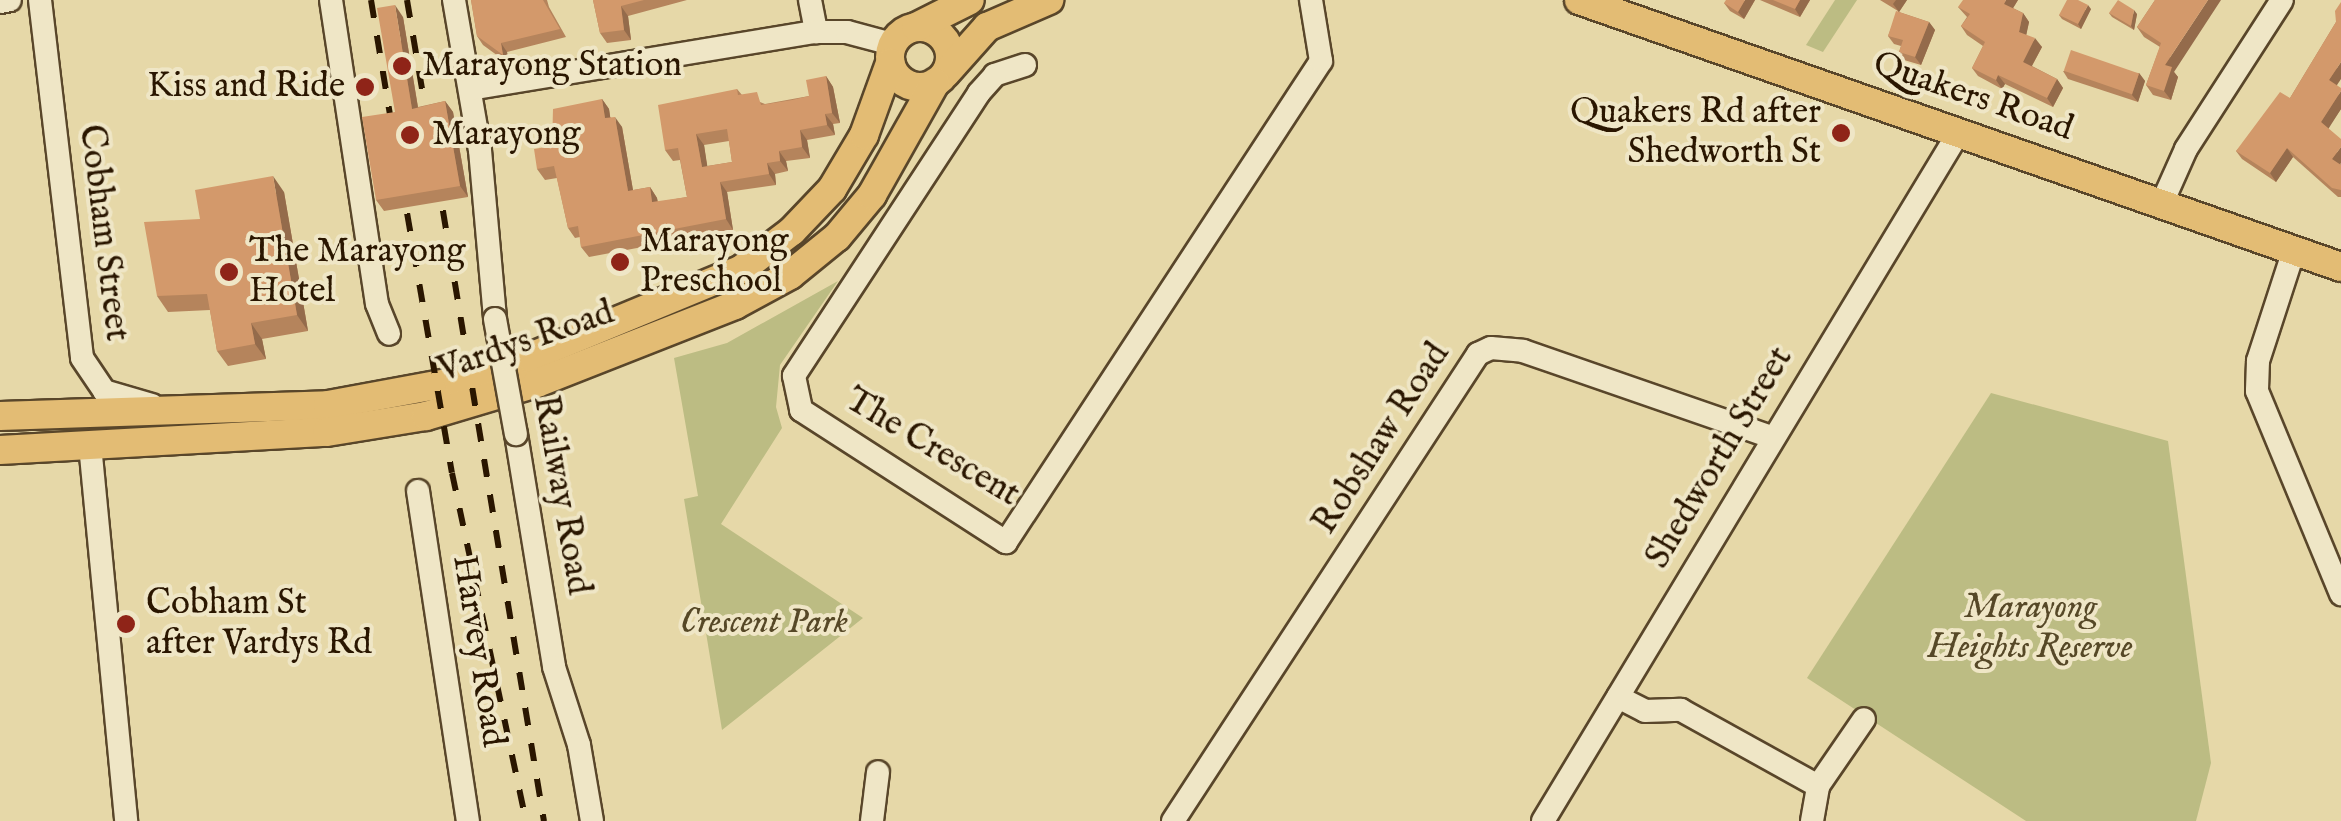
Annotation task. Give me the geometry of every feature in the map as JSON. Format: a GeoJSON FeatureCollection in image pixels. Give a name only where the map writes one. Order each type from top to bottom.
{"type":"FeatureCollection","features":[{"type":"Feature","properties":{"kind":"main road"},"geometry":{"type":"LineString","coordinates":[[970,0],[916,27],[891,53],[907,85],[940,78],[987,27],[1048,0]]}},
{"type":"Feature","properties":{"kind":"main road","name":"Quakers Road"},"geometry":{"type":"LineString","coordinates":[[1580,0],[2341,267]]}},
{"type":"Feature","properties":{"kind":"main road"},"geometry":{"type":"LineString","coordinates":[[916,27],[935,31],[948,45],[940,78]]}},
{"type":"Feature","properties":{"kind":"main road","name":"Vardys Road"},"geometry":{"type":"LineString","coordinates":[[0,416],[328,405],[458,381],[742,270],[832,189],[864,135],[891,53]]}},
{"type":"Feature","properties":{"kind":"main road","name":"Vardys Road"},"geometry":{"type":"LineString","coordinates":[[0,450],[262,438],[426,416],[504,395],[735,305],[790,275],[837,237],[901,152],[940,78]]}},
{"type":"Feature","properties":{"kind":"main road","name":"Vardys Road"},"geometry":{"type":"LineString","coordinates":[[90,445],[112,427],[179,412]]}},
{"type":"Feature","properties":{"kind":"main road","name":"Vardys Road"},"geometry":{"type":"LineString","coordinates":[[0,416],[68,426],[90,445]]}},
{"type":"Feature","properties":{"kind":"street"},"geometry":{"type":"LineString","coordinates":[[0,2],[10,0]]}},
{"type":"Feature","properties":{"kind":"street","name":"Cobham Street"},"geometry":{"type":"LineString","coordinates":[[40,0],[74,316],[82,358],[96,385],[116,397],[179,412]]}},
{"type":"Feature","properties":{"kind":"street"},"geometry":{"type":"LineString","coordinates":[[331,0],[377,304],[389,334]]}},
{"type":"Feature","properties":{"kind":"street","name":"Railway Road"},"geometry":{"type":"LineString","coordinates":[[454,0],[470,89],[495,319],[554,667],[579,745],[592,821]]}},
{"type":"Feature","properties":{"kind":"street"},"geometry":{"type":"LineString","coordinates":[[810,0],[816,32]]}},
{"type":"Feature","properties":{"kind":"street","name":"The Crescent"},"geometry":{"type":"LineString","coordinates":[[1025,65],[995,75],[979,92],[794,376],[801,410],[1006,542],[1322,62],[1310,0]]}},
{"type":"Feature","properties":{"kind":"street"},"geometry":{"type":"LineString","coordinates":[[2162,203],[2186,149],[2282,0]]}},
{"type":"Feature","properties":{"kind":"street"},"geometry":{"type":"LineString","coordinates":[[470,89],[816,32],[848,32],[891,53]]}},
{"type":"Feature","properties":{"kind":"street","name":"Shedworth Street"},"geometry":{"type":"LineString","coordinates":[[1543,821],[1958,132]]}},
{"type":"Feature","properties":{"kind":"street"},"geometry":{"type":"LineString","coordinates":[[2294,250],[2258,361],[2257,391],[2341,594]]}},
{"type":"Feature","properties":{"kind":"street","name":"Robshaw Road"},"geometry":{"type":"LineString","coordinates":[[1173,821],[1478,354],[1491,348],[1522,351],[1772,438]]}},
{"type":"Feature","properties":{"kind":"street"},"geometry":{"type":"LineString","coordinates":[[90,445],[126,821]]}},
{"type":"Feature","properties":{"kind":"street","name":"Harvey Road"},"geometry":{"type":"LineString","coordinates":[[418,491],[468,821]]}},
{"type":"Feature","properties":{"kind":"street"},"geometry":{"type":"LineString","coordinates":[[1618,697],[1645,710],[1681,710],[1818,786]]}},
{"type":"Feature","properties":{"kind":"street"},"geometry":{"type":"LineString","coordinates":[[1812,821],[1818,786],[1864,718]]}},
{"type":"Feature","properties":{"kind":"street"},"geometry":{"type":"LineString","coordinates":[[872,821],[878,772]]}},
{"type":"Feature","properties":{"kind":"green space"},"geometry":{"type":"Polygon","coordinates":[[[1835,0],[1857,0],[1823,52],[1806,45],[1835,0]]]}},
{"type":"Feature","properties":{"kind":"green space","name":"Crescent Park"},"geometry":{"type":"Polygon","coordinates":[[[838,281],[780,365],[776,407],[782,428],[721,524],[863,618],[722,730],[684,499],[698,496],[674,358],[727,343],[838,281]]]}},
{"type":"Feature","properties":{"kind":"green space","name":"Marayong Heights Reserve"},"geometry":{"type":"Polygon","coordinates":[[[1991,393],[2168,441],[2211,763],[2196,821],[2026,821],[1807,678],[1991,393]]]}},
{"type":"Feature","properties":{"kind":"building"},"geometry":{"type":"Polygon","coordinates":[[[471,0],[543,0],[560,29],[501,43],[503,55],[477,36],[471,0]]]}},
{"type":"Feature","properties":{"kind":"building"},"geometry":{"type":"Polygon","coordinates":[[[593,0],[644,0],[621,6],[624,30],[600,33],[593,0]]]}},
{"type":"Feature","properties":{"kind":"building"},"geometry":{"type":"Polygon","coordinates":[[[1745,0],[1738,12],[1724,3],[1745,0]]]}},
{"type":"Feature","properties":{"kind":"building"},"geometry":{"type":"Polygon","coordinates":[[[1773,0],[1800,0],[1795,9],[1773,0]]]}},
{"type":"Feature","properties":{"kind":"building"},"geometry":{"type":"Polygon","coordinates":[[[1963,0],[2006,0],[2004,4],[2023,13],[2019,32],[2035,38],[2023,62],[2057,79],[2047,98],[1998,75],[1996,80],[1972,68],[1985,42],[1961,26],[1970,14],[1958,7],[1963,0]]]}},
{"type":"Feature","properties":{"kind":"building"},"geometry":{"type":"Polygon","coordinates":[[[2067,0],[2088,5],[2078,24],[2059,15],[2067,0]]]}},
{"type":"Feature","properties":{"kind":"building"},"geometry":{"type":"Polygon","coordinates":[[[2118,0],[2134,10],[2131,26],[2109,13],[2118,0]]]}},
{"type":"Feature","properties":{"kind":"building"},"geometry":{"type":"Polygon","coordinates":[[[2155,0],[2208,0],[2165,65],[2172,67],[2164,91],[2146,85],[2161,43],[2137,27],[2155,0]]]}},
{"type":"Feature","properties":{"kind":"building"},"geometry":{"type":"Polygon","coordinates":[[[2341,2],[2341,62],[2329,80],[2341,91],[2321,122],[2341,139],[2341,147],[2332,159],[2341,165],[2341,190],[2332,188],[2287,148],[2270,173],[2236,151],[2280,92],[2290,98],[2336,22],[2335,11],[2341,2]]]}},
{"type":"Feature","properties":{"kind":"building"},"geometry":{"type":"Polygon","coordinates":[[[395,5],[412,109],[445,101],[460,186],[376,200],[362,117],[395,112],[377,8],[395,5]]]}},
{"type":"Feature","properties":{"kind":"building"},"geometry":{"type":"Polygon","coordinates":[[[1896,11],[1929,22],[1915,57],[1899,52],[1903,40],[1888,36],[1896,11]]]}},
{"type":"Feature","properties":{"kind":"building"},"geometry":{"type":"Polygon","coordinates":[[[2071,50],[2139,73],[2132,94],[2064,71],[2071,50]]]}},
{"type":"Feature","properties":{"kind":"building"},"geometry":{"type":"Polygon","coordinates":[[[826,76],[832,113],[825,114],[827,125],[800,130],[802,147],[779,151],[780,161],[767,163],[769,174],[720,182],[726,219],[581,247],[578,226],[568,228],[554,166],[537,169],[534,149],[552,146],[553,109],[602,99],[605,118],[615,117],[628,191],[650,187],[652,202],[687,197],[678,148],[665,150],[658,105],[737,89],[738,95],[757,92],[761,105],[792,100],[809,96],[806,80],[826,76]],[[727,129],[696,134],[702,167],[732,162],[727,129]]]}},
{"type":"Feature","properties":{"kind":"building","name":"The Marayong Hotel"},"geometry":{"type":"Polygon","coordinates":[[[273,176],[297,315],[251,323],[255,344],[217,351],[207,294],[157,296],[144,222],[200,219],[195,190],[273,176]]]}},
{"type":"Feature","properties":{"kind":"railway"},"geometry":{"type":"LineString","coordinates":[[371,0],[394,139]]}},
{"type":"Feature","properties":{"kind":"railway"},"geometry":{"type":"LineString","coordinates":[[407,0],[429,130]]}},
{"type":"Feature","properties":{"kind":"railway"},"geometry":{"type":"LineString","coordinates":[[437,175],[544,821]]}},
{"type":"Feature","properties":{"kind":"railway"},"geometry":{"type":"LineString","coordinates":[[401,178],[452,473],[526,821]]}},
{"type":"Feature","properties":{"kind":"place","name":"Marayong Station"},"geometry":{"type":"Point","coordinates":[402,66]}},
{"type":"Feature","properties":{"kind":"place","name":"Kiss and Ride"},"geometry":{"type":"Point","coordinates":[365,87]}},
{"type":"Feature","properties":{"kind":"place","name":"Quakers Rd after Shedworth St"},"geometry":{"type":"Point","coordinates":[1841,133]}},
{"type":"Feature","properties":{"kind":"place","name":"Marayong"},"geometry":{"type":"Point","coordinates":[410,135]}},
{"type":"Feature","properties":{"kind":"place","name":"Marayong Preschool"},"geometry":{"type":"Point","coordinates":[620,262]}},
{"type":"Feature","properties":{"kind":"place","name":"The Marayong Hotel"},"geometry":{"type":"Point","coordinates":[229,272]}},
{"type":"Feature","properties":{"kind":"place","name":"Cobham St after Vardys Rd"},"geometry":{"type":"Point","coordinates":[126,624]}}]}
